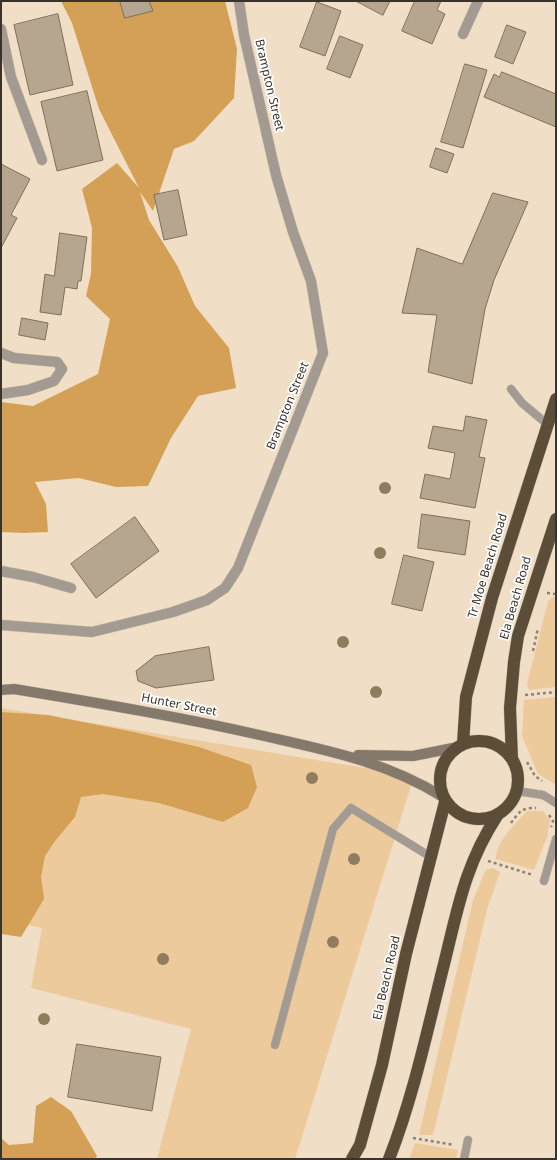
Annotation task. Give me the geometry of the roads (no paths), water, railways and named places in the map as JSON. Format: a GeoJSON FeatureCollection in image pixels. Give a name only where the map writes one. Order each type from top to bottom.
{"type":"FeatureCollection","features":[{"type":"Feature","properties":{"kind":"highway","name":"Tr Moe Beach Road"},"geometry":{"type":"LineString","coordinates":[[460,745],[466,697],[492,598],[556,399]]}},
{"type":"Feature","properties":{"kind":"highway","name":"Ela Beach Road"},"geometry":{"type":"LineString","coordinates":[[512,759],[510,708],[518,636],[553,533],[556,519]]}},
{"type":"Feature","properties":{"kind":"highway"},"geometry":{"type":"LineString","coordinates":[[389,1159],[413,1086],[466,876],[483,837],[497,816],[506,809],[517,790],[518,780],[512,759],[502,749],[490,742],[476,741],[460,745],[449,754],[443,764],[440,774],[439,786],[444,799],[453,810],[463,817],[474,820],[497,816]]}},
{"type":"Feature","properties":{"kind":"highway","name":"Ela Beach Road"},"geometry":{"type":"LineString","coordinates":[[352,1159],[360,1145],[382,1065],[406,954],[444,799]]}},
{"type":"Feature","properties":{"kind":"street","name":"Brampton Street"},"geometry":{"type":"LineString","coordinates":[[1,625],[92,632],[173,612],[207,600],[225,588],[238,568],[323,353],[311,281],[293,232],[276,175],[244,35],[239,1]]}},
{"type":"Feature","properties":{"kind":"street"},"geometry":{"type":"LineString","coordinates":[[463,34],[478,1]]}},
{"type":"Feature","properties":{"kind":"street"},"geometry":{"type":"LineString","coordinates":[[1,29],[12,77],[42,160]]}},
{"type":"Feature","properties":{"kind":"street"},"geometry":{"type":"LineString","coordinates":[[1,353],[14,358],[57,362],[62,369],[54,381],[28,390],[1,394]]}},
{"type":"Feature","properties":{"kind":"street"},"geometry":{"type":"LineString","coordinates":[[1,570],[72,588]]}},
{"type":"Feature","properties":{"kind":"street","name":"Hunter Street"},"geometry":{"type":"LineString","coordinates":[[1,690],[14,689],[202,722],[350,755],[413,779],[444,799]]}},
{"type":"Feature","properties":{"kind":"street","name":"Hunter Street"},"geometry":{"type":"LineString","coordinates":[[350,755],[413,756],[460,745]]}},
{"type":"Feature","properties":{"kind":"lane"},"geometry":{"type":"LineString","coordinates":[[511,390],[522,403],[547,424]]}},
{"type":"Feature","properties":{"kind":"lane"},"geometry":{"type":"LineString","coordinates":[[517,790],[543,795],[556,804]]}},
{"type":"Feature","properties":{"kind":"lane"},"geometry":{"type":"LineString","coordinates":[[275,1045],[333,829],[351,808],[431,857]]}},
{"type":"Feature","properties":{"kind":"lane"},"geometry":{"type":"LineString","coordinates":[[541,879],[553,837]]}},
{"type":"Feature","properties":{"kind":"lane"},"geometry":{"type":"LineString","coordinates":[[464,1159],[468,1140]]}}]}
